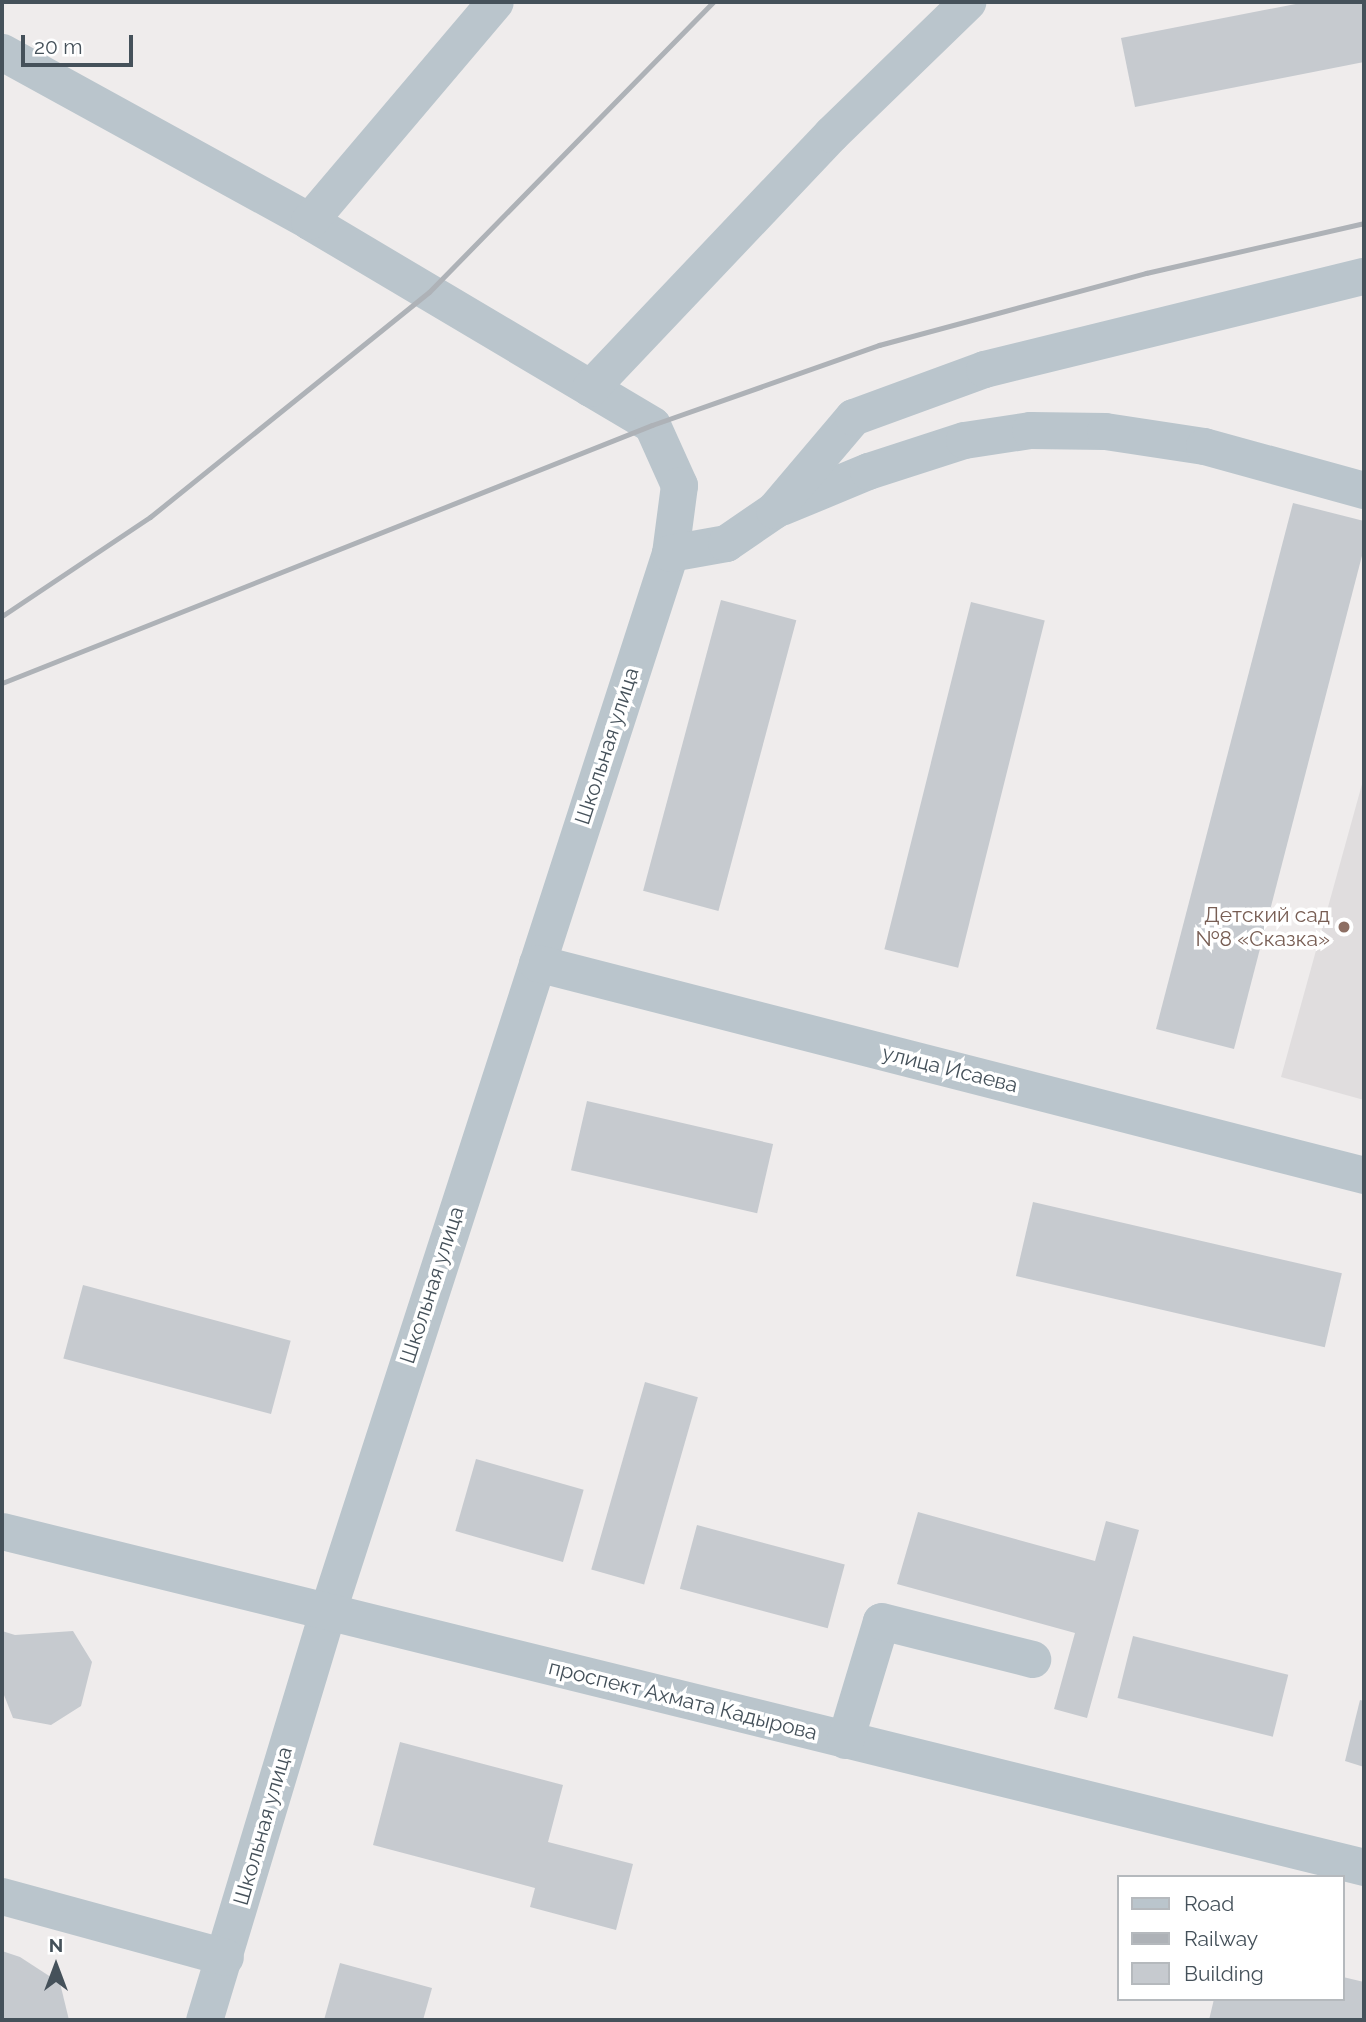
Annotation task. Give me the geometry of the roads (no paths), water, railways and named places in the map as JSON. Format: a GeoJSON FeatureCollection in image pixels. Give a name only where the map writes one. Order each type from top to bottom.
{"type":"FeatureCollection","features":[{"type":"Feature","properties":{"kind":"street"},"geometry":{"type":"LineString","coordinates":[[309,221],[495,2]]}},
{"type":"Feature","properties":{"kind":"street"},"geometry":{"type":"LineString","coordinates":[[590,388],[831,134],[967,2]]}},
{"type":"Feature","properties":{"kind":"street","name":"Школьная улица"},"geometry":{"type":"LineString","coordinates":[[2,52],[309,221],[652,425],[678,485],[670,553],[327,1613],[204,2020]]}},
{"type":"Feature","properties":{"kind":"street"},"geometry":{"type":"LineString","coordinates":[[774,510],[853,417],[984,369],[1364,276]]}},
{"type":"Feature","properties":{"kind":"street"},"geometry":{"type":"LineString","coordinates":[[670,553],[726,543],[774,510],[868,471],[964,440],[1030,430],[1105,431],[1204,446],[1364,490]]}},
{"type":"Feature","properties":{"kind":"street","name":"улица Исаева"},"geometry":{"type":"LineString","coordinates":[[537,963],[1364,1175]]}},
{"type":"Feature","properties":{"kind":"street","name":"проспект Ахмата Кадырова"},"geometry":{"type":"LineString","coordinates":[[2,1531],[1364,1867]]}},
{"type":"Feature","properties":{"kind":"street"},"geometry":{"type":"LineString","coordinates":[[845,1740],[881,1621],[1032,1659]]}},
{"type":"Feature","properties":{"kind":"street"},"geometry":{"type":"LineString","coordinates":[[2,1896],[225,1956]]}},
{"type":"Feature","properties":{"kind":"railway"},"geometry":{"type":"LineString","coordinates":[[2,616],[150,517],[429,292],[713,2]]}},
{"type":"Feature","properties":{"kind":"railway"},"geometry":{"type":"LineString","coordinates":[[2,683],[652,425],[879,345],[1146,273],[1364,223]]}},
{"type":"Feature","properties":{"kind":"place","name":"Детский сад №8 «Сказка»"},"geometry":{"type":"Point","coordinates":[1344,927]}}]}
